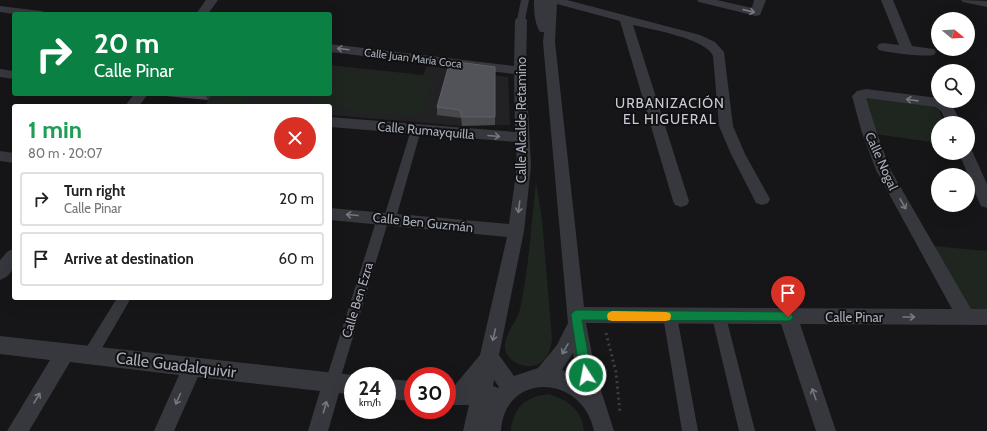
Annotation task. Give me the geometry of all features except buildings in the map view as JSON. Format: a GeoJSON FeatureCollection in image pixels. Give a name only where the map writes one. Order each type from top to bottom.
{"type":"FeatureCollection","features":[{"type":"Feature","properties":{"kind":"street"},"geometry":{"type":"LineString","coordinates":[[3,12],[22,0]]}},
{"type":"Feature","properties":{"kind":"street"},"geometry":{"type":"LineString","coordinates":[[203,12],[212,0]]}},
{"type":"Feature","properties":{"kind":"street","name":"Calle Alcalde Retamino"},"geometry":{"type":"LineString","coordinates":[[483,419],[489,357],[516,231],[524,166],[520,71],[521,20],[525,0]]}},
{"type":"Feature","properties":{"kind":"street"},"geometry":{"type":"LineString","coordinates":[[540,0],[540,13],[549,42]]}},
{"type":"Feature","properties":{"kind":"street"},"geometry":{"type":"LineString","coordinates":[[604,431],[601,416],[593,402],[586,375],[577,319],[549,42],[553,0],[696,38],[715,47],[719,56],[726,126],[738,154],[762,199]]}},
{"type":"Feature","properties":{"kind":"street"},"geometry":{"type":"LineString","coordinates":[[702,0],[756,13],[760,0]]}},
{"type":"Feature","properties":{"kind":"street"},"geometry":{"type":"LineString","coordinates":[[888,0],[907,50]]}},
{"type":"Feature","properties":{"kind":"street"},"geometry":{"type":"LineString","coordinates":[[967,0],[987,4]]}},
{"type":"Feature","properties":{"kind":"street"},"geometry":{"type":"LineString","coordinates":[[624,19],[681,201]]}},
{"type":"Feature","properties":{"kind":"street"},"geometry":{"type":"LineString","coordinates":[[883,47],[930,52]]}},
{"type":"Feature","properties":{"kind":"street","name":"Calle Juan María Coca"},"geometry":{"type":"LineString","coordinates":[[332,48],[520,71]]}},
{"type":"Feature","properties":{"kind":"street"},"geometry":{"type":"LineString","coordinates":[[0,74],[12,75]]}},
{"type":"Feature","properties":{"kind":"street","name":"Calle Nogal"},"geometry":{"type":"LineString","coordinates":[[951,116],[947,108],[940,103],[866,93],[860,96],[865,119],[883,170],[966,317]]}},
{"type":"Feature","properties":{"kind":"street","name":"Calle Rumayquilla"},"geometry":{"type":"LineString","coordinates":[[332,122],[523,138]]}},
{"type":"Feature","properties":{"kind":"street","name":"Calle Ben Ezra"},"geometry":{"type":"LineString","coordinates":[[332,383],[416,130]]}},
{"type":"Feature","properties":{"kind":"street"},"geometry":{"type":"LineString","coordinates":[[0,156],[12,158]]}},
{"type":"Feature","properties":{"kind":"street"},"geometry":{"type":"LineString","coordinates":[[969,160],[987,202]]}},
{"type":"Feature","properties":{"kind":"street","name":"Calle Ben Guzmán"},"geometry":{"type":"LineString","coordinates":[[332,214],[516,231]]}},
{"type":"Feature","properties":{"kind":"street"},"geometry":{"type":"LineString","coordinates":[[0,273],[12,258]]}},
{"type":"Feature","properties":{"kind":"street"},"geometry":{"type":"LineString","coordinates":[[90,355],[123,300]]}},
{"type":"Feature","properties":{"kind":"street","name":"Calle Pinar"},"geometry":{"type":"LineString","coordinates":[[577,319],[600,316],[987,317]]}},
{"type":"Feature","properties":{"kind":"street"},"geometry":{"type":"LineString","coordinates":[[670,316],[690,431]]}},
{"type":"Feature","properties":{"kind":"street"},"geometry":{"type":"LineString","coordinates":[[719,317],[747,431]]}},
{"type":"Feature","properties":{"kind":"street"},"geometry":{"type":"LineString","coordinates":[[788,317],[826,431]]}},
{"type":"Feature","properties":{"kind":"street"},"geometry":{"type":"LineString","coordinates":[[544,376],[561,357],[568,345],[577,319]]}},
{"type":"Feature","properties":{"kind":"street","name":"Calle Guadalquivir"},"geometry":{"type":"LineString","coordinates":[[0,345],[344,384]]}},
{"type":"Feature","properties":{"kind":"street"},"geometry":{"type":"LineString","coordinates":[[17,431],[64,352]]}},
{"type":"Feature","properties":{"kind":"street"},"geometry":{"type":"LineString","coordinates":[[456,392],[489,357],[508,392]]}},
{"type":"Feature","properties":{"kind":"street"},"geometry":{"type":"LineString","coordinates":[[164,431],[192,367]]}},
{"type":"Feature","properties":{"kind":"street"},"geometry":{"type":"LineString","coordinates":[[483,419],[508,392],[526,379],[544,376],[563,379],[579,388],[593,402]]}},
{"type":"Feature","properties":{"kind":"street"},"geometry":{"type":"LineString","coordinates":[[318,431],[332,383]]}},
{"type":"Feature","properties":{"kind":"street"},"geometry":{"type":"LineString","coordinates":[[483,419],[495,411],[508,392]]}},
{"type":"Feature","properties":{"kind":"street"},"geometry":{"type":"LineString","coordinates":[[456,397],[483,419]]}},
{"type":"Feature","properties":{"kind":"path"},"geometry":{"type":"LineString","coordinates":[[600,316],[611,348],[616,372],[620,416]]}},
{"type":"Feature","properties":{"kind":"shaded area"},"geometry":{"type":"Polygon","coordinates":[[[332,65],[423,75],[427,66],[508,77],[510,125],[462,126],[332,115],[332,104],[206,104],[211,96],[332,96],[332,65]]]}},
{"type":"Feature","properties":{"kind":"shaded area"},"geometry":{"type":"Polygon","coordinates":[[[332,68],[433,78],[420,117],[332,108],[332,104],[310,104],[314,96],[332,96],[332,68]]]}},
{"type":"Feature","properties":{"kind":"shaded area"},"geometry":{"type":"Polygon","coordinates":[[[216,96],[250,96],[245,104],[212,101],[216,96]]]}},
{"type":"Feature","properties":{"kind":"shaded area"},"geometry":{"type":"Polygon","coordinates":[[[865,97],[931,106],[931,108],[938,108],[941,116],[931,116],[931,142],[875,134],[865,97]]]}},
{"type":"Feature","properties":{"kind":"shaded area"},"geometry":{"type":"Polygon","coordinates":[[[536,182],[542,219],[552,338],[550,349],[546,358],[538,364],[527,366],[516,363],[508,356],[505,349],[505,344],[520,309],[528,262],[536,182]]]}},
{"type":"Feature","properties":{"kind":"shaded area"},"geometry":{"type":"Polygon","coordinates":[[[932,246],[987,251],[987,312],[969,312],[932,246]]]}},
{"type":"Feature","properties":{"kind":"shaded area"},"geometry":{"type":"Polygon","coordinates":[[[548,394],[567,402],[577,411],[583,424],[584,431],[511,431],[514,416],[522,405],[533,398],[548,394]]]}},
{"type":"Feature","properties":{"kind":"slow traffic"},"geometry":{"type":"LineString","coordinates":[[612,316],[666,316]]}},
{"type":"Feature","properties":{"kind":"district","name":"URBANIZACIÓN EL HIGUERAL"},"geometry":{"type":"Point","coordinates":[670,112]}},
{"type":"Feature","properties":{"kind":"route"},"geometry":{"type":"LineString","coordinates":[[586,375],[576,315],[788,317]]}}]}
